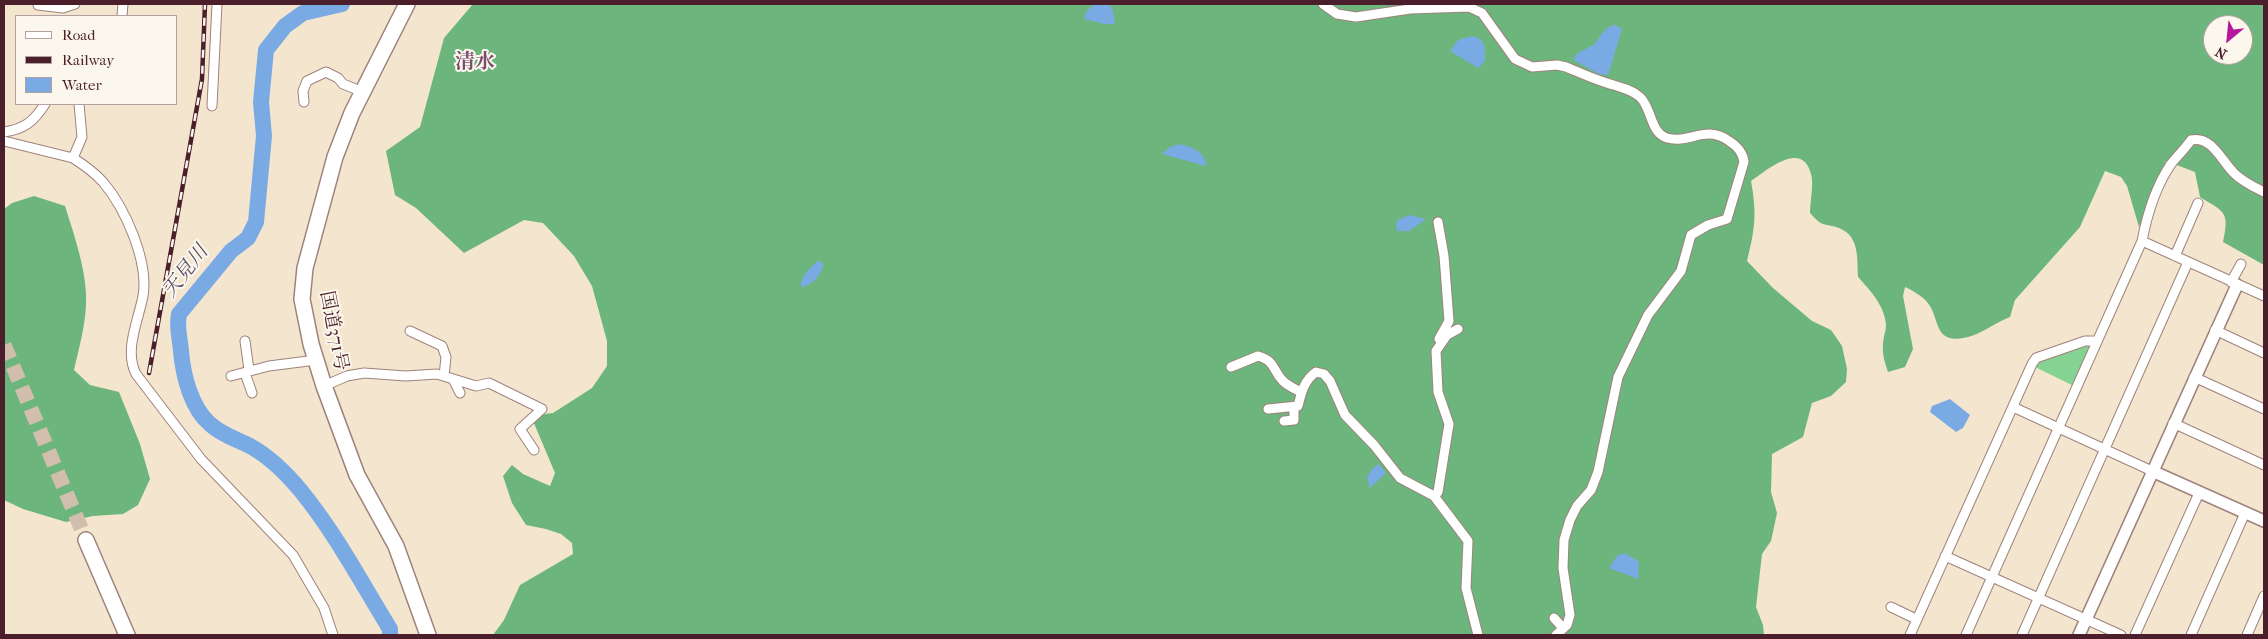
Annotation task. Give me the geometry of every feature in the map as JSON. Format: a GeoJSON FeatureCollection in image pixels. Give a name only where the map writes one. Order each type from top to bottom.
{"type":"FeatureCollection","features":[{"type":"Feature","properties":{"kind":"highway","name":"国道371号"},"geometry":{"type":"LineString","coordinates":[[407,4],[363,92],[335,157],[305,268],[302,299],[316,360],[356,475],[396,546],[428,635]]}},
{"type":"Feature","properties":{"kind":"highway"},"geometry":{"type":"LineString","coordinates":[[86,540],[127,635]]}},
{"type":"Feature","properties":{"kind":"street"},"geometry":{"type":"LineString","coordinates":[[212,106],[217,4]]}},
{"type":"Feature","properties":{"kind":"street"},"geometry":{"type":"LineString","coordinates":[[1323,4],[1337,14],[1356,17],[1410,9],[1469,7],[1482,13],[1515,59],[1532,67],[1557,65],[1566,67],[1625,88],[1640,97],[1647,106],[1652,121],[1660,134],[1666,138],[1714,132],[1733,143],[1743,156],[1744,162],[1727,219],[1708,225],[1692,235],[1681,271],[1648,315],[1622,367],[1612,402],[1598,472],[1591,490],[1577,506],[1570,520],[1564,540],[1563,568],[1570,615],[1567,625],[1556,635]]}},
{"type":"Feature","properties":{"kind":"street"},"geometry":{"type":"LineString","coordinates":[[38,5],[69,9]]}},
{"type":"Feature","properties":{"kind":"street"},"geometry":{"type":"LineString","coordinates":[[304,102],[303,91],[308,81],[326,72],[338,78],[343,84],[363,92]]}},
{"type":"Feature","properties":{"kind":"street"},"geometry":{"type":"LineString","coordinates":[[4,132],[18,130],[30,124],[44,105]]}},
{"type":"Feature","properties":{"kind":"street"},"geometry":{"type":"LineString","coordinates":[[73,158],[82,137],[79,105]]}},
{"type":"Feature","properties":{"kind":"street"},"geometry":{"type":"LineString","coordinates":[[1966,635],[2142,241],[2145,225],[2162,182],[2172,163],[2191,140],[2200,139],[2214,147],[2236,176],[2264,192]]}},
{"type":"Feature","properties":{"kind":"street"},"geometry":{"type":"LineString","coordinates":[[4,141],[73,158],[89,168],[104,183],[130,230],[143,266],[143,296],[131,359],[136,374],[201,459],[293,555],[324,608],[333,635]]}},
{"type":"Feature","properties":{"kind":"street"},"geometry":{"type":"LineString","coordinates":[[2175,256],[2198,203]]}},
{"type":"Feature","properties":{"kind":"street"},"geometry":{"type":"LineString","coordinates":[[1434,496],[1438,492],[1450,424],[1438,392],[1437,344],[1449,321],[1444,256],[1438,222]]}},
{"type":"Feature","properties":{"kind":"street"},"geometry":{"type":"LineString","coordinates":[[2142,241],[2264,296]]}},
{"type":"Feature","properties":{"kind":"street"},"geometry":{"type":"LineString","coordinates":[[2022,635],[2188,262]]}},
{"type":"Feature","properties":{"kind":"street"},"geometry":{"type":"LineString","coordinates":[[2079,635],[2215,330],[2241,264]]}},
{"type":"Feature","properties":{"kind":"street"},"geometry":{"type":"LineString","coordinates":[[1436,351],[1447,335],[1458,329]]}},
{"type":"Feature","properties":{"kind":"street"},"geometry":{"type":"LineString","coordinates":[[2215,330],[2264,353]]}},
{"type":"Feature","properties":{"kind":"street"},"geometry":{"type":"LineString","coordinates":[[410,331],[442,346],[446,357],[448,377],[460,393]]}},
{"type":"Feature","properties":{"kind":"street"},"geometry":{"type":"LineString","coordinates":[[245,341],[247,371],[252,393]]}},
{"type":"Feature","properties":{"kind":"street"},"geometry":{"type":"LineString","coordinates":[[1910,635],[2036,358],[2085,341],[2097,341]]}},
{"type":"Feature","properties":{"kind":"street"},"geometry":{"type":"LineString","coordinates":[[1231,367],[1258,356],[1261,357],[1272,362],[1284,383],[1301,393]]}},
{"type":"Feature","properties":{"kind":"street"},"geometry":{"type":"LineString","coordinates":[[231,376],[247,371],[316,360]]}},
{"type":"Feature","properties":{"kind":"street"},"geometry":{"type":"LineString","coordinates":[[324,386],[347,376],[364,372],[406,376],[437,374],[476,386],[489,383],[542,409],[520,429],[534,450]]}},
{"type":"Feature","properties":{"kind":"street"},"geometry":{"type":"LineString","coordinates":[[1268,409],[1298,406],[1301,393],[1310,376],[1316,372],[1324,374],[1330,381],[1346,415],[1374,444],[1400,478],[1434,496],[1468,541],[1466,588],[1478,635]]}},
{"type":"Feature","properties":{"kind":"street"},"geometry":{"type":"LineString","coordinates":[[2194,377],[2264,409]]}},
{"type":"Feature","properties":{"kind":"street"},"geometry":{"type":"LineString","coordinates":[[1288,388],[1301,393]]}},
{"type":"Feature","properties":{"kind":"street"},"geometry":{"type":"LineString","coordinates":[[1284,421],[1294,420],[1294,407]]}},
{"type":"Feature","properties":{"kind":"street"},"geometry":{"type":"LineString","coordinates":[[2013,407],[2264,521]]}},
{"type":"Feature","properties":{"kind":"street"},"geometry":{"type":"LineString","coordinates":[[2173,423],[2264,465]]}},
{"type":"Feature","properties":{"kind":"street"},"geometry":{"type":"LineString","coordinates":[[2136,635],[2199,493]]}},
{"type":"Feature","properties":{"kind":"street"},"geometry":{"type":"LineString","coordinates":[[2191,635],[2246,514]]}},
{"type":"Feature","properties":{"kind":"street"},"geometry":{"type":"LineString","coordinates":[[1945,556],[2121,635]]}},
{"type":"Feature","properties":{"kind":"street"},"geometry":{"type":"LineString","coordinates":[[2246,635],[2264,596]]}},
{"type":"Feature","properties":{"kind":"street"},"geometry":{"type":"LineString","coordinates":[[1891,607],[1916,619]]}},
{"type":"Feature","properties":{"kind":"street"},"geometry":{"type":"LineString","coordinates":[[1554,618],[1563,628]]}},
{"type":"Feature","properties":{"kind":"green space"},"geometry":{"type":"Polygon","coordinates":[[[473,4],[2264,4],[2264,265],[2223,242],[2226,224],[2223,213],[2200,197],[2195,172],[2166,161],[2139,227],[2127,186],[2121,177],[2105,171],[2080,227],[2015,300],[2010,317],[1974,335],[1956,339],[1948,338],[1939,329],[1927,302],[1917,293],[1905,287],[1903,296],[1913,349],[1905,367],[1888,372],[1883,351],[1886,325],[1883,311],[1858,277],[1856,248],[1849,235],[1844,230],[1821,223],[1810,213],[1812,178],[1806,164],[1800,159],[1792,158],[1774,165],[1751,181],[1754,221],[1747,261],[1773,288],[1812,321],[1831,330],[1842,346],[1847,369],[1846,382],[1831,396],[1812,403],[1803,437],[1772,454],[1771,492],[1777,513],[1771,541],[1762,554],[1756,607],[1763,625],[1764,635],[493,635],[504,620],[520,585],[573,554],[572,543],[561,534],[526,525],[512,503],[503,476],[512,465],[523,474],[550,486],[555,473],[531,416],[553,413],[592,388],[607,366],[607,341],[592,286],[574,256],[543,223],[524,220],[464,253],[416,208],[395,195],[386,151],[420,127],[444,38],[473,4]]]}},
{"type":"Feature","properties":{"kind":"green space"},"geometry":{"type":"Polygon","coordinates":[[[34,196],[65,206],[83,268],[86,293],[85,313],[82,338],[74,370],[90,385],[119,392],[140,444],[150,479],[138,505],[123,514],[93,516],[66,522],[23,509],[4,500],[4,209],[12,203],[34,196]]]}},
{"type":"Feature","properties":{"kind":"green space"},"geometry":{"type":"Polygon","coordinates":[[[2095,342],[2076,387],[2037,368],[2034,364],[2044,356],[2095,342]]]}},
{"type":"Feature","properties":{"kind":"water"},"geometry":{"type":"Polygon","coordinates":[[[1094,4],[1106,4],[1112,7],[1115,24],[1105,24],[1084,19],[1086,12],[1094,4]]]}},
{"type":"Feature","properties":{"kind":"water"},"geometry":{"type":"Polygon","coordinates":[[[1615,25],[1622,29],[1608,75],[1599,74],[1575,61],[1574,58],[1578,53],[1594,44],[1603,32],[1615,25]]]}},
{"type":"Feature","properties":{"kind":"water"},"geometry":{"type":"Polygon","coordinates":[[[1472,36],[1477,37],[1483,42],[1485,49],[1485,61],[1478,68],[1450,51],[1458,40],[1472,36]]]}},
{"type":"Feature","properties":{"kind":"water"},"geometry":{"type":"Polygon","coordinates":[[[1180,144],[1194,149],[1201,154],[1204,157],[1206,166],[1162,154],[1170,147],[1180,144]]]}},
{"type":"Feature","properties":{"kind":"water"},"geometry":{"type":"Polygon","coordinates":[[[1409,215],[1426,219],[1409,231],[1397,231],[1396,224],[1398,220],[1409,215]]]}},
{"type":"Feature","properties":{"kind":"water"},"geometry":{"type":"Polygon","coordinates":[[[818,261],[823,263],[819,275],[813,282],[801,287],[806,273],[818,261]]]}},
{"type":"Feature","properties":{"kind":"water"},"geometry":{"type":"Polygon","coordinates":[[[1950,399],[1970,415],[1963,428],[1956,432],[1930,412],[1932,406],[1950,399]]]}},
{"type":"Feature","properties":{"kind":"water"},"geometry":{"type":"Polygon","coordinates":[[[1379,464],[1386,473],[1370,488],[1367,477],[1373,468],[1379,464]]]}},
{"type":"Feature","properties":{"kind":"water"},"geometry":{"type":"Polygon","coordinates":[[[1625,553],[1639,562],[1638,579],[1609,568],[1618,555],[1625,553]]]}},
{"type":"Feature","properties":{"kind":"waterway","name":"天見川"},"geometry":{"type":"LineString","coordinates":[[342,4],[303,13],[285,26],[266,50],[261,102],[264,136],[256,222],[248,238],[231,251],[179,314],[178,328],[186,380],[193,400],[203,417],[224,434],[264,455],[278,466],[296,485],[314,507],[337,541],[390,629],[390,635]]}},
{"type":"Feature","properties":{"kind":"tunnel"},"geometry":{"type":"LineString","coordinates":[[4,345],[86,540]]}},
{"type":"Feature","properties":{"kind":"railway"},"geometry":{"type":"LineString","coordinates":[[149,373],[202,79],[205,4]]}},
{"type":"Feature","properties":{"kind":"district","name":"清水"},"geometry":{"type":"Point","coordinates":[475,63]}}]}
